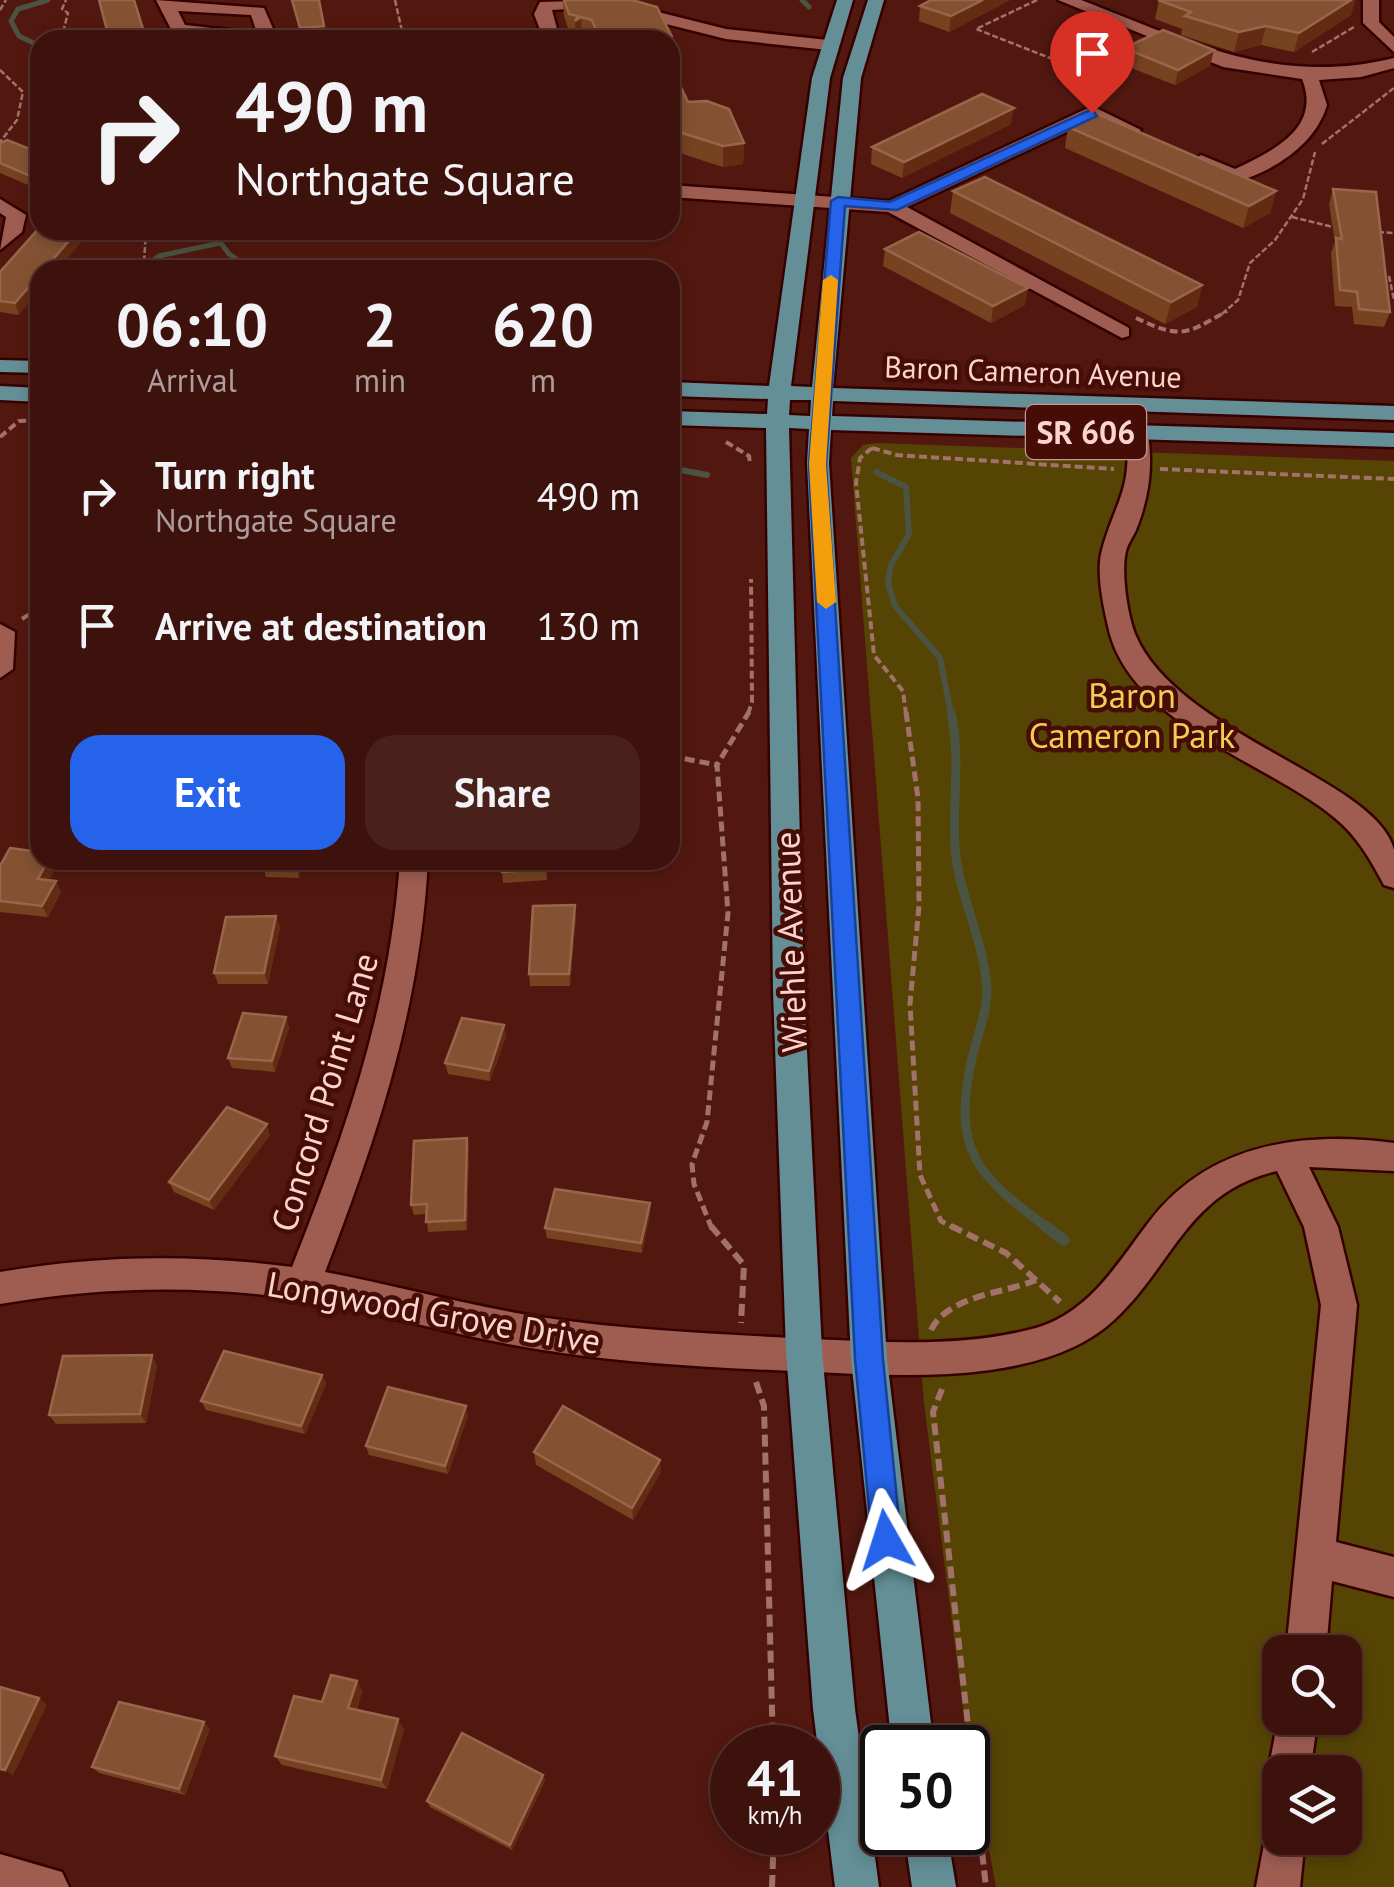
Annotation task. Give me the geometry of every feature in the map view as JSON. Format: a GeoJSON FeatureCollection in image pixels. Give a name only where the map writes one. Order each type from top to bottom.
{"type":"FeatureCollection","features":[{"type":"Feature","properties":{"kind":"main road","name":"Wiehle Avenue"},"geometry":{"type":"LineString","coordinates":[[845,0],[828,45],[778,408],[803,1355],[816,1564],[858,1887]]}},
{"type":"Feature","properties":{"kind":"main road","name":"Wiehle Avenue"},"geometry":{"type":"LineString","coordinates":[[876,0],[852,78],[838,201],[818,464],[869,1359],[910,1725]]}},
{"type":"Feature","properties":{"kind":"main road"},"geometry":{"type":"LineString","coordinates":[[0,366],[30,368]]}},
{"type":"Feature","properties":{"kind":"main road","name":"Baron Cameron Avenue"},"geometry":{"type":"LineString","coordinates":[[680,392],[778,408],[820,424],[1394,440]]}},
{"type":"Feature","properties":{"kind":"main road"},"geometry":{"type":"LineString","coordinates":[[0,393],[30,394]]}},
{"type":"Feature","properties":{"kind":"main road","name":"Baron Cameron Avenue"},"geometry":{"type":"LineString","coordinates":[[680,417],[778,408],[821,395],[1394,413]]}},
{"type":"Feature","properties":{"kind":"main road"},"geometry":{"type":"LineString","coordinates":[[929,1855],[934,1887]]}},
{"type":"Feature","properties":{"kind":"street"},"geometry":{"type":"LineString","coordinates":[[1066,0],[1230,63],[1309,75],[1362,72],[1394,64]]}},
{"type":"Feature","properties":{"kind":"street"},"geometry":{"type":"LineString","coordinates":[[1371,0],[1371,23],[1394,46]]}},
{"type":"Feature","properties":{"kind":"street"},"geometry":{"type":"LineString","coordinates":[[548,30],[542,14],[546,5],[582,1],[707,30],[828,45]]}},
{"type":"Feature","properties":{"kind":"street"},"geometry":{"type":"LineString","coordinates":[[164,3],[179,29],[188,30]]}},
{"type":"Feature","properties":{"kind":"street"},"geometry":{"type":"LineString","coordinates":[[164,3],[258,11],[265,30]]}},
{"type":"Feature","properties":{"kind":"street"},"geometry":{"type":"LineString","coordinates":[[1181,152],[1235,176],[1266,162],[1310,123],[1318,103],[1309,75]]}},
{"type":"Feature","properties":{"kind":"street"},"geometry":{"type":"LineString","coordinates":[[892,207],[1092,113],[1146,137]]}},
{"type":"Feature","properties":{"kind":"street"},"geometry":{"type":"LineString","coordinates":[[680,192],[892,207],[1122,332]]}},
{"type":"Feature","properties":{"kind":"street"},"geometry":{"type":"LineString","coordinates":[[0,205],[16,215],[14,228],[0,244]]}},
{"type":"Feature","properties":{"kind":"street"},"geometry":{"type":"LineString","coordinates":[[1137,434],[1142,480],[1114,550],[1122,633],[1154,686],[1225,740],[1363,828],[1382,851],[1394,878]]}},
{"type":"Feature","properties":{"kind":"street"},"geometry":{"type":"LineString","coordinates":[[0,669],[2,632]]}},
{"type":"Feature","properties":{"kind":"street","name":"Concord Point Lane"},"geometry":{"type":"LineString","coordinates":[[303,1284],[340,1188],[392,1023],[407,951],[413,870]]}},
{"type":"Feature","properties":{"kind":"street"},"geometry":{"type":"LineString","coordinates":[[1084,1323],[1147,1257],[1188,1202],[1235,1170],[1285,1154],[1327,1150],[1394,1157]]}},
{"type":"Feature","properties":{"kind":"street"},"geometry":{"type":"LineString","coordinates":[[1285,1154],[1309,1195],[1332,1250],[1339,1306],[1308,1635]]}},
{"type":"Feature","properties":{"kind":"street","name":"Longwood Grove Drive"},"geometry":{"type":"LineString","coordinates":[[0,1288],[118,1271],[193,1272],[303,1284],[507,1328],[611,1344],[869,1359],[937,1358],[1038,1345],[1084,1323]]}},
{"type":"Feature","properties":{"kind":"street"},"geometry":{"type":"LineString","coordinates":[[1317,1557],[1394,1577]]}},
{"type":"Feature","properties":{"kind":"street"},"geometry":{"type":"LineString","coordinates":[[1278,1887],[1281,1855]]}},
{"type":"Feature","properties":{"kind":"street"},"geometry":{"type":"LineString","coordinates":[[0,1876],[47,1887]]}},
{"type":"Feature","properties":{"kind":"path"},"geometry":{"type":"LineString","coordinates":[[0,10],[6,0]]}},
{"type":"Feature","properties":{"kind":"path"},"geometry":{"type":"LineString","coordinates":[[61,30],[68,14],[62,9],[66,0]]}},
{"type":"Feature","properties":{"kind":"path"},"geometry":{"type":"LineString","coordinates":[[396,0],[402,30]]}},
{"type":"Feature","properties":{"kind":"path"},"geometry":{"type":"LineString","coordinates":[[1036,0],[976,28],[1102,78]]}},
{"type":"Feature","properties":{"kind":"path"},"geometry":{"type":"LineString","coordinates":[[1310,53],[1361,23]]}},
{"type":"Feature","properties":{"kind":"path"},"geometry":{"type":"LineString","coordinates":[[1090,102],[1080,93],[1134,56]]}},
{"type":"Feature","properties":{"kind":"path"},"geometry":{"type":"LineString","coordinates":[[0,70],[22,92],[24,103],[17,122],[0,142]]}},
{"type":"Feature","properties":{"kind":"path"},"geometry":{"type":"LineString","coordinates":[[1147,324],[1187,334],[1227,311],[1238,300],[1250,263],[1276,240],[1292,217],[1311,182],[1317,146],[1334,139],[1394,88]]}},
{"type":"Feature","properties":{"kind":"path"},"geometry":{"type":"LineString","coordinates":[[1292,217],[1346,230]]}},
{"type":"Feature","properties":{"kind":"path"},"geometry":{"type":"LineString","coordinates":[[1362,230],[1394,233]]}},
{"type":"Feature","properties":{"kind":"path"},"geometry":{"type":"LineString","coordinates":[[1390,276],[1394,300]]}},
{"type":"Feature","properties":{"kind":"path"},"geometry":{"type":"LineString","coordinates":[[0,438],[19,421],[30,420]]}},
{"type":"Feature","properties":{"kind":"path"},"geometry":{"type":"LineString","coordinates":[[734,445],[749,456],[751,471]]}},
{"type":"Feature","properties":{"kind":"path"},"geometry":{"type":"LineString","coordinates":[[872,448],[860,458],[856,483],[874,655],[903,692],[918,798],[919,906],[910,1004],[920,1175],[941,1221],[1006,1253],[1084,1323]]}},
{"type":"Feature","properties":{"kind":"path"},"geometry":{"type":"LineString","coordinates":[[751,562],[752,702],[749,716],[726,744],[717,765],[728,913],[707,1122],[692,1164],[694,1184],[712,1228],[744,1265],[739,1316],[764,1406],[773,1725]]}},
{"type":"Feature","properties":{"kind":"path"},"geometry":{"type":"LineString","coordinates":[[680,758],[717,765]]}},
{"type":"Feature","properties":{"kind":"path"},"geometry":{"type":"LineString","coordinates":[[986,1887],[936,1450],[933,1412],[944,1382],[931,1331],[938,1316],[953,1305],[1009,1293],[1036,1280]]}},
{"type":"Feature","properties":{"kind":"path"},"geometry":{"type":"LineString","coordinates":[[772,1887],[773,1855]]}},
{"type":"Feature","properties":{"kind":"green space","name":"Baron Cameron Park"},"geometry":{"type":"Polygon","coordinates":[[[877,443],[1394,461],[1394,1887],[996,1887],[990,1854],[990,1725],[966,1725],[924,1403],[851,458],[863,445],[877,443]]]}},
{"type":"Feature","properties":{"kind":"building"},"geometry":{"type":"Polygon","coordinates":[[[99,0],[134,0],[143,29],[107,30],[99,0]]]}},
{"type":"Feature","properties":{"kind":"building"},"geometry":{"type":"Polygon","coordinates":[[[292,0],[319,0],[324,26],[300,28],[292,0]]]}},
{"type":"Feature","properties":{"kind":"building"},"geometry":{"type":"Polygon","coordinates":[[[564,0],[632,0],[657,7],[668,30],[596,30],[592,20],[581,17],[575,21],[578,16],[569,14],[564,0]]]}},
{"type":"Feature","properties":{"kind":"building"},"geometry":{"type":"Polygon","coordinates":[[[931,0],[983,0],[951,16],[920,6],[931,0]]]}},
{"type":"Feature","properties":{"kind":"building"},"geometry":{"type":"Polygon","coordinates":[[[1158,0],[1351,0],[1299,33],[1266,26],[1239,32],[1185,16],[1191,12],[1158,0]]]}},
{"type":"Feature","properties":{"kind":"building"},"geometry":{"type":"Polygon","coordinates":[[[1163,30],[1214,50],[1178,70],[1124,48],[1163,30]]]}},
{"type":"Feature","properties":{"kind":"building"},"geometry":{"type":"Polygon","coordinates":[[[680,85],[688,102],[707,101],[729,109],[744,143],[723,146],[680,132],[680,85]]]}},
{"type":"Feature","properties":{"kind":"building"},"geometry":{"type":"Polygon","coordinates":[[[982,94],[1014,108],[904,162],[872,147],[982,94]]]}},
{"type":"Feature","properties":{"kind":"building"},"geometry":{"type":"Polygon","coordinates":[[[1095,113],[1276,191],[1249,206],[1068,127],[1095,113]]]}},
{"type":"Feature","properties":{"kind":"building"},"geometry":{"type":"Polygon","coordinates":[[[7,140],[30,149],[30,176],[0,163],[0,143],[7,140]]]}},
{"type":"Feature","properties":{"kind":"building"},"geometry":{"type":"Polygon","coordinates":[[[985,177],[1202,285],[1171,302],[953,191],[985,177]]]}},
{"type":"Feature","properties":{"kind":"building"},"geometry":{"type":"Polygon","coordinates":[[[1333,189],[1376,192],[1390,312],[1359,309],[1357,292],[1340,290],[1336,238],[1342,239],[1333,189]]]}},
{"type":"Feature","properties":{"kind":"building"},"geometry":{"type":"Polygon","coordinates":[[[919,232],[1028,288],[993,306],[885,249],[919,232]]]}},
{"type":"Feature","properties":{"kind":"building"},"geometry":{"type":"Polygon","coordinates":[[[30,238],[70,240],[52,260],[30,260],[30,286],[15,303],[0,301],[0,272],[30,238]]]}},
{"type":"Feature","properties":{"kind":"building"},"geometry":{"type":"Polygon","coordinates":[[[10,848],[30,851],[30,870],[43,870],[38,879],[56,881],[42,906],[0,901],[0,866],[10,848]]]}},
{"type":"Feature","properties":{"kind":"building"},"geometry":{"type":"Polygon","coordinates":[[[575,905],[569,974],[529,974],[533,906],[575,905]]]}},
{"type":"Feature","properties":{"kind":"building"},"geometry":{"type":"Polygon","coordinates":[[[276,916],[264,973],[214,973],[226,917],[276,916]]]}},
{"type":"Feature","properties":{"kind":"building"},"geometry":{"type":"Polygon","coordinates":[[[243,1013],[286,1017],[272,1061],[228,1058],[243,1013]]]}},
{"type":"Feature","properties":{"kind":"building"},"geometry":{"type":"Polygon","coordinates":[[[462,1018],[504,1025],[489,1071],[445,1063],[462,1018]]]}},
{"type":"Feature","properties":{"kind":"building"},"geometry":{"type":"Polygon","coordinates":[[[227,1107],[267,1124],[209,1200],[169,1182],[227,1107]]]}},
{"type":"Feature","properties":{"kind":"building"},"geometry":{"type":"Polygon","coordinates":[[[467,1138],[465,1220],[426,1222],[427,1204],[411,1205],[414,1141],[467,1138]]]}},
{"type":"Feature","properties":{"kind":"building"},"geometry":{"type":"Polygon","coordinates":[[[555,1189],[650,1203],[641,1243],[545,1228],[555,1189]]]}},
{"type":"Feature","properties":{"kind":"building"},"geometry":{"type":"Polygon","coordinates":[[[224,1351],[322,1375],[301,1426],[201,1401],[224,1351]]]}},
{"type":"Feature","properties":{"kind":"building"},"geometry":{"type":"Polygon","coordinates":[[[152,1355],[140,1414],[49,1415],[63,1356],[152,1355]]]}},
{"type":"Feature","properties":{"kind":"building"},"geometry":{"type":"Polygon","coordinates":[[[388,1387],[466,1406],[445,1466],[366,1446],[388,1387]]]}},
{"type":"Feature","properties":{"kind":"building"},"geometry":{"type":"Polygon","coordinates":[[[563,1406],[660,1460],[632,1508],[534,1452],[563,1406]]]}},
{"type":"Feature","properties":{"kind":"building"},"geometry":{"type":"Polygon","coordinates":[[[331,1675],[357,1681],[348,1708],[398,1719],[381,1780],[275,1756],[294,1696],[322,1702],[331,1675]]]}},
{"type":"Feature","properties":{"kind":"building"},"geometry":{"type":"Polygon","coordinates":[[[0,1687],[39,1698],[5,1770],[0,1769],[0,1687]]]}},
{"type":"Feature","properties":{"kind":"building"},"geometry":{"type":"Polygon","coordinates":[[[119,1702],[204,1722],[179,1789],[92,1767],[119,1702]]]}},
{"type":"Feature","properties":{"kind":"building"},"geometry":{"type":"Polygon","coordinates":[[[462,1733],[543,1775],[510,1845],[427,1801],[462,1733]]]}},
{"type":"Feature","properties":{"kind":"waterway"},"geometry":{"type":"LineString","coordinates":[[30,41],[19,36],[11,21],[18,9],[48,0]]}},
{"type":"Feature","properties":{"kind":"waterway"},"geometry":{"type":"LineString","coordinates":[[802,0],[809,7]]}},
{"type":"Feature","properties":{"kind":"waterway"},"geometry":{"type":"LineString","coordinates":[[218,240],[238,260]]}},
{"type":"Feature","properties":{"kind":"waterway"},"geometry":{"type":"LineString","coordinates":[[154,260],[220,243]]}},
{"type":"Feature","properties":{"kind":"waterway"},"geometry":{"type":"LineString","coordinates":[[680,470],[707,475]]}},
{"type":"Feature","properties":{"kind":"waterway"},"geometry":{"type":"LineString","coordinates":[[876,472],[906,487],[909,534],[891,565],[888,583],[895,606],[940,658],[951,714]]}},
{"type":"Feature","properties":{"kind":"waterway"},"geometry":{"type":"LineString","coordinates":[[951,712],[957,867],[982,955],[987,991],[966,1090],[968,1139],[987,1176],[1048,1228]]}},
{"type":"Feature","properties":{"kind":"waterway"},"geometry":{"type":"LineString","coordinates":[[1048,1228],[1064,1240]]}},
{"type":"Feature","properties":{"kind":"slow traffic"},"geometry":{"type":"LineString","coordinates":[[826,602],[818,464],[831,280]]}},
{"type":"Feature","properties":{"kind":"route"},"geometry":{"type":"LineString","coordinates":[[886,1540],[869,1359],[818,464],[838,201],[892,207],[1092,113]]}}]}
